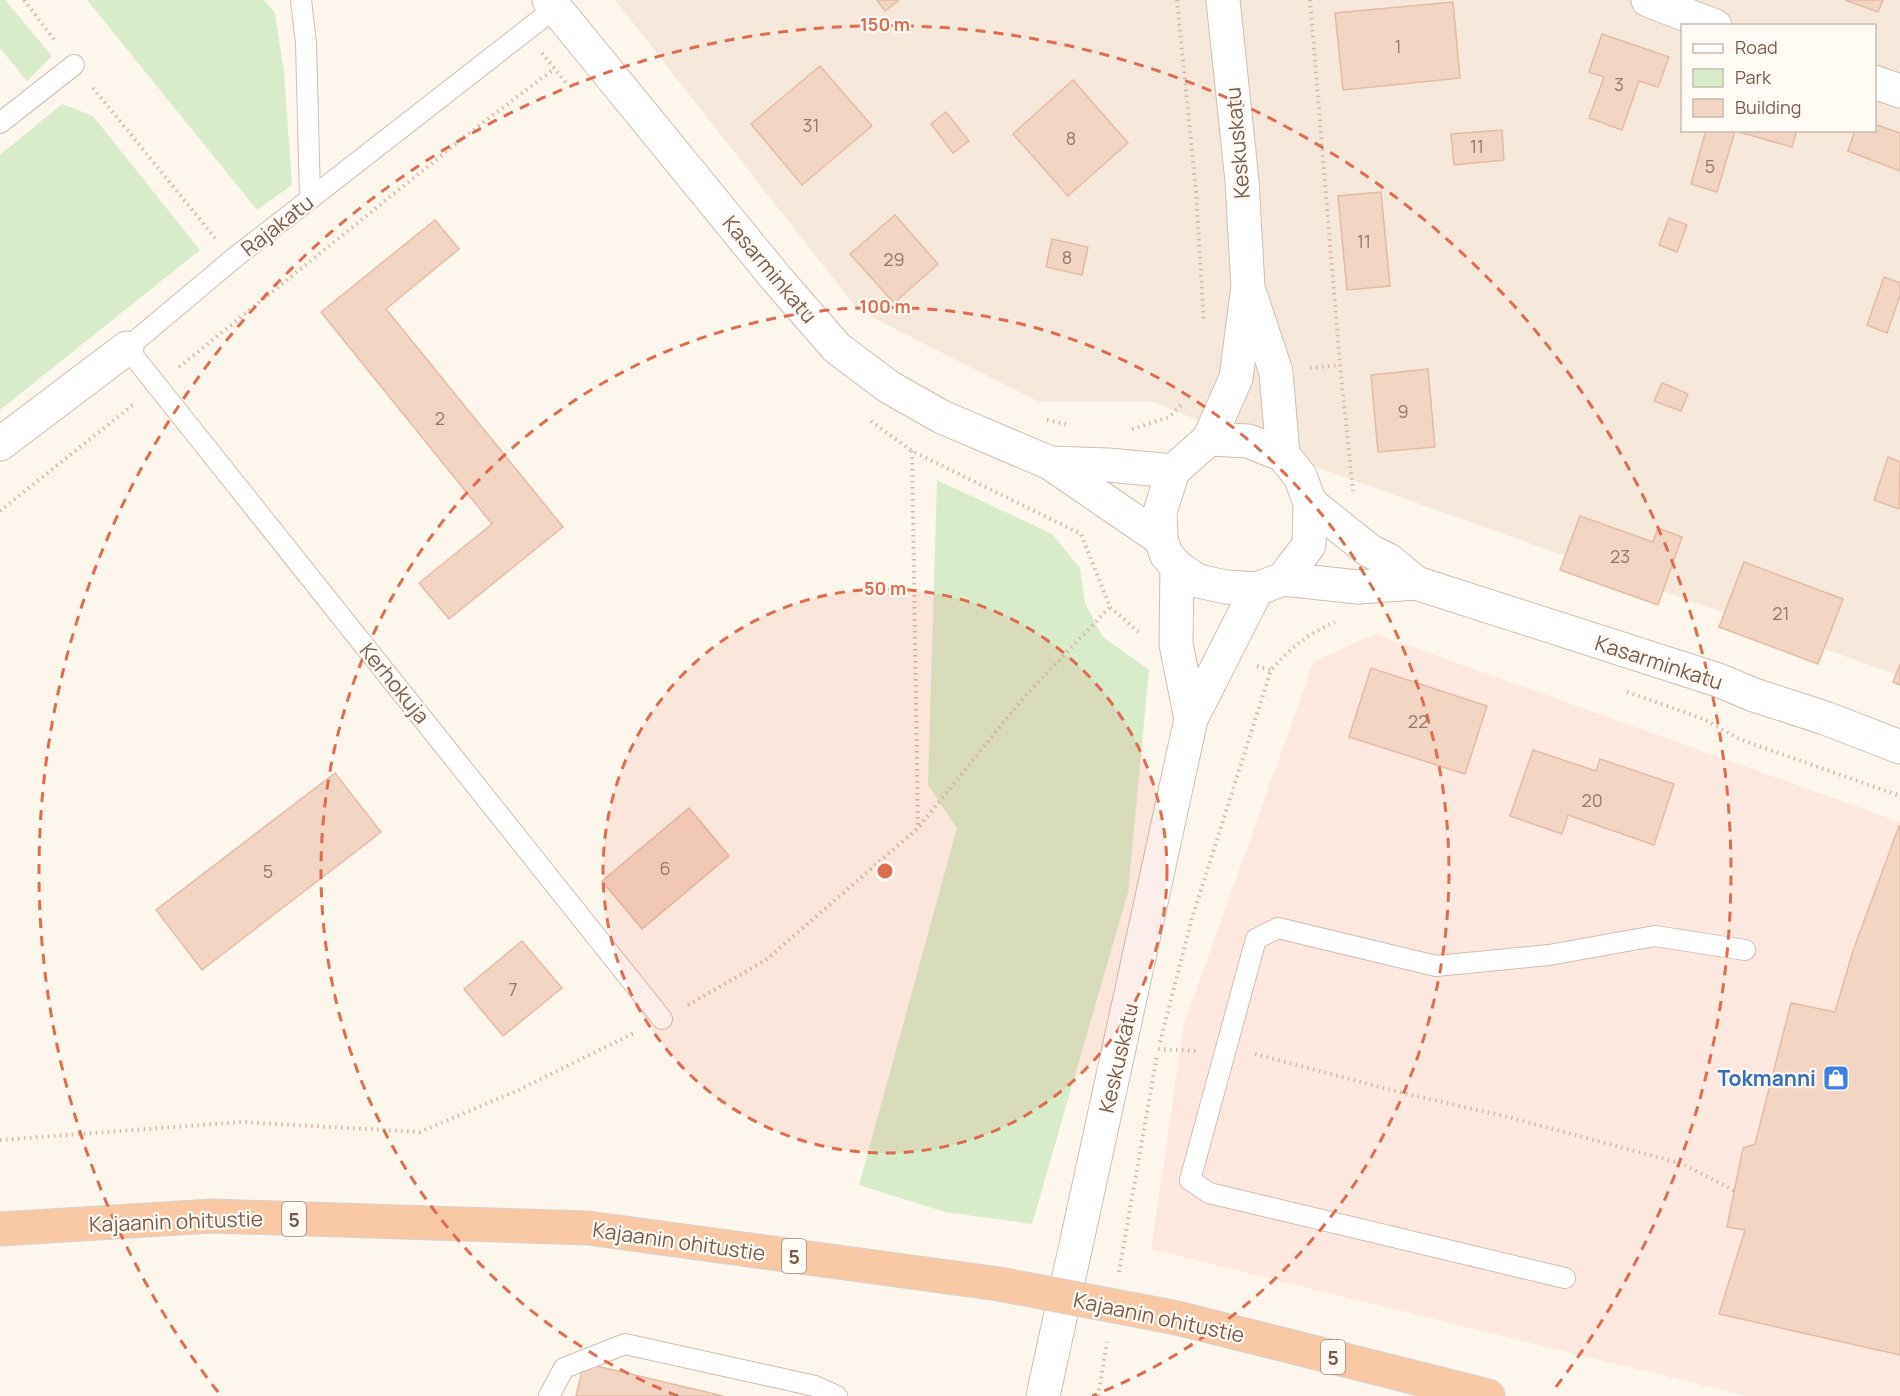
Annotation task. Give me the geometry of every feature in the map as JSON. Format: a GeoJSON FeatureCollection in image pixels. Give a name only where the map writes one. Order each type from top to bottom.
{"type":"FeatureCollection","features":[{"type":"Feature","properties":{"kind":"highway","name":"Kajaanin ohitustie"},"geometry":{"type":"LineString","coordinates":[[0,1229],[212,1216],[588,1228],[999,1284],[1178,1318],[1488,1396]]}},
{"type":"Feature","properties":{"kind":"street","name":"Keskuskatu"},"geometry":{"type":"LineString","coordinates":[[1209,439],[1236,378],[1248,287],[1242,181],[1223,0]]}},
{"type":"Feature","properties":{"kind":"street"},"geometry":{"type":"LineString","coordinates":[[1648,0],[1710,24]]}},
{"type":"Feature","properties":{"kind":"street","name":"Kasarminkatu"},"geometry":{"type":"LineString","coordinates":[[552,4],[776,278],[837,348],[889,387],[942,417],[1050,463]]}},
{"type":"Feature","properties":{"kind":"street"},"geometry":{"type":"LineString","coordinates":[[1876,82],[1900,91]]}},
{"type":"Feature","properties":{"kind":"street","name":"Keskuskatu"},"geometry":{"type":"LineString","coordinates":[[1248,287],[1276,372],[1283,455]]}},
{"type":"Feature","properties":{"kind":"street","name":"Rajakatu"},"geometry":{"type":"LineString","coordinates":[[0,444],[127,348]]}},
{"type":"Feature","properties":{"kind":"street"},"geometry":{"type":"LineString","coordinates":[[1209,439],[1248,441],[1283,455],[1300,476],[1310,503],[1309,545],[1270,584],[1226,587],[1198,581],[1177,567],[1166,554],[1161,540],[1160,512],[1173,471],[1209,439]]}},
{"type":"Feature","properties":{"kind":"street"},"geometry":{"type":"LineString","coordinates":[[1050,463],[1173,471]]}},
{"type":"Feature","properties":{"kind":"street"},"geometry":{"type":"LineString","coordinates":[[1050,463],[1161,540]]}},
{"type":"Feature","properties":{"kind":"street","name":"Kasarminkatu"},"geometry":{"type":"LineString","coordinates":[[1310,503],[1370,551],[1390,561],[1416,583]]}},
{"type":"Feature","properties":{"kind":"street","name":"Keskuskatu"},"geometry":{"type":"LineString","coordinates":[[1177,567],[1176,644],[1191,719]]}},
{"type":"Feature","properties":{"kind":"street","name":"Kasarminkatu"},"geometry":{"type":"LineString","coordinates":[[1270,584],[1358,587],[1416,583],[1718,680],[1900,747]]}},
{"type":"Feature","properties":{"kind":"street","name":"Keskuskatu"},"geometry":{"type":"LineString","coordinates":[[1043,1396],[1191,719],[1270,584]]}},
{"type":"Feature","properties":{"kind":"lane"},"geometry":{"type":"LineString","coordinates":[[301,0],[306,42],[310,198]]}},
{"type":"Feature","properties":{"kind":"lane","name":"Rajakatu"},"geometry":{"type":"LineString","coordinates":[[127,348],[233,259],[552,4]]}},
{"type":"Feature","properties":{"kind":"lane"},"geometry":{"type":"LineString","coordinates":[[0,123],[74,65]]}},
{"type":"Feature","properties":{"kind":"lane","name":"Kerhokuja"},"geometry":{"type":"LineString","coordinates":[[127,348],[662,1019]]}},
{"type":"Feature","properties":{"kind":"lane"},"geometry":{"type":"LineString","coordinates":[[1565,1278],[1209,1193],[1190,1180],[1256,939],[1278,928],[1436,966],[1549,955],[1655,936],[1745,950]]}},
{"type":"Feature","properties":{"kind":"lane"},"geometry":{"type":"LineString","coordinates":[[549,1396],[564,1368],[625,1344],[815,1386],[837,1396]]}},
{"type":"Feature","properties":{"kind":"path"},"geometry":{"type":"LineString","coordinates":[[24,0],[74,65],[233,259]]}},
{"type":"Feature","properties":{"kind":"path"},"geometry":{"type":"LineString","coordinates":[[1178,0],[1196,192],[1204,331]]}},
{"type":"Feature","properties":{"kind":"path"},"geometry":{"type":"LineString","coordinates":[[1310,0],[1340,365],[1354,501]]}},
{"type":"Feature","properties":{"kind":"path"},"geometry":{"type":"LineString","coordinates":[[0,511],[468,134],[554,69]]}},
{"type":"Feature","properties":{"kind":"path"},"geometry":{"type":"LineString","coordinates":[[1124,432],[1169,417],[1186,401]]}},
{"type":"Feature","properties":{"kind":"path"},"geometry":{"type":"LineString","coordinates":[[1037,417],[1080,428]]}},
{"type":"Feature","properties":{"kind":"path"},"geometry":{"type":"LineString","coordinates":[[912,451],[918,828]]}},
{"type":"Feature","properties":{"kind":"path"},"geometry":{"type":"LineString","coordinates":[[1118,1280],[1158,1049],[1192,918],[1271,670],[1295,645],[1317,630],[1341,619]]}},
{"type":"Feature","properties":{"kind":"path"},"geometry":{"type":"LineString","coordinates":[[1625,691],[1704,719],[1739,739],[1900,796]]}},
{"type":"Feature","properties":{"kind":"path"},"geometry":{"type":"LineString","coordinates":[[1158,1049],[1256,1054],[1683,1164],[1735,1191]]}},
{"type":"Feature","properties":{"kind":"path"},"geometry":{"type":"LineString","coordinates":[[1098,1396],[1108,1338]]}},
{"type":"Feature","properties":{"kind":"shaded area"},"geometry":{"type":"Polygon","coordinates":[[[615,0],[1900,0],[1900,676],[1283,455],[1153,402],[1039,402],[858,310],[615,0]]]}},
{"type":"Feature","properties":{"kind":"shaded area"},"geometry":{"type":"Polygon","coordinates":[[[1376,634],[1900,822],[1900,1396],[1746,1396],[1151,1249],[1184,1024],[1314,661],[1376,634]]]}},
{"type":"Feature","properties":{"kind":"green space"},"geometry":{"type":"Polygon","coordinates":[[[0,0],[5,0],[52,56],[27,81],[0,48],[0,0]]]}},
{"type":"Feature","properties":{"kind":"green space"},"geometry":{"type":"Polygon","coordinates":[[[87,0],[264,0],[275,13],[284,72],[292,185],[257,210],[87,0]]]}},
{"type":"Feature","properties":{"kind":"green space"},"geometry":{"type":"Polygon","coordinates":[[[62,104],[93,116],[200,250],[0,410],[0,155],[62,104]]]}},
{"type":"Feature","properties":{"kind":"green space"},"geometry":{"type":"Polygon","coordinates":[[[937,480],[1052,534],[1080,568],[1085,603],[1102,636],[1149,670],[1128,892],[1032,1224],[945,1212],[859,1185],[957,828],[928,785],[937,480]]]}},
{"type":"Feature","properties":{"kind":"building"},"geometry":{"type":"Polygon","coordinates":[[[877,0],[899,0],[885,11],[877,0]]]}},
{"type":"Feature","properties":{"kind":"building"},"geometry":{"type":"Polygon","coordinates":[[[1845,0],[1883,0],[1878,12],[1845,0]]]}},
{"type":"Feature","properties":{"kind":"building"},"geometry":{"type":"Polygon","coordinates":[[[1453,2],[1460,78],[1343,90],[1335,13],[1453,2]]]}},
{"type":"Feature","properties":{"kind":"building"},"geometry":{"type":"Polygon","coordinates":[[[1602,34],[1669,57],[1658,87],[1639,81],[1622,130],[1589,118],[1604,77],[1589,72],[1602,34]]]}},
{"type":"Feature","properties":{"kind":"building"},"geometry":{"type":"Polygon","coordinates":[[[820,66],[872,126],[802,185],[751,124],[820,66]]]}},
{"type":"Feature","properties":{"kind":"building"},"geometry":{"type":"Polygon","coordinates":[[[1073,80],[1128,143],[1068,196],[1013,134],[1073,80]]]}},
{"type":"Feature","properties":{"kind":"building"},"geometry":{"type":"Polygon","coordinates":[[[946,112],[969,141],[953,153],[931,124],[946,112]]]}},
{"type":"Feature","properties":{"kind":"building"},"geometry":{"type":"Polygon","coordinates":[[[1876,125],[1900,133],[1900,171],[1848,151],[1854,132],[1876,132],[1876,125]]]}},
{"type":"Feature","properties":{"kind":"building"},"geometry":{"type":"Polygon","coordinates":[[[1502,130],[1504,160],[1454,165],[1451,134],[1502,130]]]}},
{"type":"Feature","properties":{"kind":"building"},"geometry":{"type":"Polygon","coordinates":[[[1705,132],[1735,132],[1717,192],[1691,184],[1705,132]]]}},
{"type":"Feature","properties":{"kind":"building"},"geometry":{"type":"Polygon","coordinates":[[[1739,132],[1796,132],[1792,147],[1739,132]]]}},
{"type":"Feature","properties":{"kind":"building"},"geometry":{"type":"Polygon","coordinates":[[[1381,192],[1390,286],[1347,290],[1338,196],[1381,192]]]}},
{"type":"Feature","properties":{"kind":"building"},"geometry":{"type":"Polygon","coordinates":[[[895,215],[938,264],[894,303],[850,254],[895,215]]]}},
{"type":"Feature","properties":{"kind":"building"},"geometry":{"type":"Polygon","coordinates":[[[1669,218],[1687,225],[1677,252],[1659,245],[1669,218]]]}},
{"type":"Feature","properties":{"kind":"building"},"geometry":{"type":"Polygon","coordinates":[[[435,220],[459,249],[386,309],[563,527],[449,619],[419,583],[492,524],[321,312],[435,220]]]}},
{"type":"Feature","properties":{"kind":"building"},"geometry":{"type":"Polygon","coordinates":[[[1052,239],[1088,247],[1082,275],[1046,267],[1052,239]]]}},
{"type":"Feature","properties":{"kind":"building"},"geometry":{"type":"Polygon","coordinates":[[[1884,277],[1900,283],[1900,296],[1887,333],[1867,325],[1884,277]]]}},
{"type":"Feature","properties":{"kind":"building"},"geometry":{"type":"Polygon","coordinates":[[[1428,369],[1435,447],[1378,452],[1371,375],[1428,369]]]}},
{"type":"Feature","properties":{"kind":"building"},"geometry":{"type":"Polygon","coordinates":[[[1662,383],[1688,394],[1681,411],[1654,401],[1662,383]]]}},
{"type":"Feature","properties":{"kind":"building"},"geometry":{"type":"Polygon","coordinates":[[[1888,457],[1900,462],[1899,509],[1874,500],[1888,457]]]}},
{"type":"Feature","properties":{"kind":"building"},"geometry":{"type":"Polygon","coordinates":[[[1580,516],[1653,542],[1658,528],[1682,537],[1658,605],[1560,570],[1580,516]]]}},
{"type":"Feature","properties":{"kind":"building"},"geometry":{"type":"Polygon","coordinates":[[[1744,562],[1843,599],[1818,664],[1719,627],[1744,562]]]}},
{"type":"Feature","properties":{"kind":"building"},"geometry":{"type":"Polygon","coordinates":[[[1900,664],[1900,685],[1893,682],[1900,664]]]}},
{"type":"Feature","properties":{"kind":"building"},"geometry":{"type":"Polygon","coordinates":[[[1371,668],[1487,706],[1465,774],[1349,737],[1371,668]]]}},
{"type":"Feature","properties":{"kind":"building"},"geometry":{"type":"Polygon","coordinates":[[[1533,750],[1596,771],[1600,759],[1674,784],[1654,845],[1568,815],[1562,834],[1510,816],[1533,750]]]}},
{"type":"Feature","properties":{"kind":"building"},"geometry":{"type":"Polygon","coordinates":[[[335,773],[381,832],[202,970],[156,910],[335,773]]]}},
{"type":"Feature","properties":{"kind":"building"},"geometry":{"type":"Polygon","coordinates":[[[689,808],[729,856],[642,929],[602,881],[689,808]]]}},
{"type":"Feature","properties":{"kind":"building","name":"Tokmanni"},"geometry":{"type":"Polygon","coordinates":[[[1899,826],[1900,1355],[1719,1314],[1745,1230],[1727,1227],[1743,1148],[1755,1144],[1791,1003],[1835,1012],[1853,951],[1899,826]]]}},
{"type":"Feature","properties":{"kind":"building"},"geometry":{"type":"Polygon","coordinates":[[[522,941],[562,988],[503,1036],[464,989],[522,941]]]}},
{"type":"Feature","properties":{"kind":"building"},"geometry":{"type":"Polygon","coordinates":[[[584,1363],[723,1396],[576,1396],[584,1363]]]}},
{"type":"Feature","properties":{"kind":"place","name":"Tokmanni"},"geometry":{"type":"Point","coordinates":[1836,1078]}}]}
